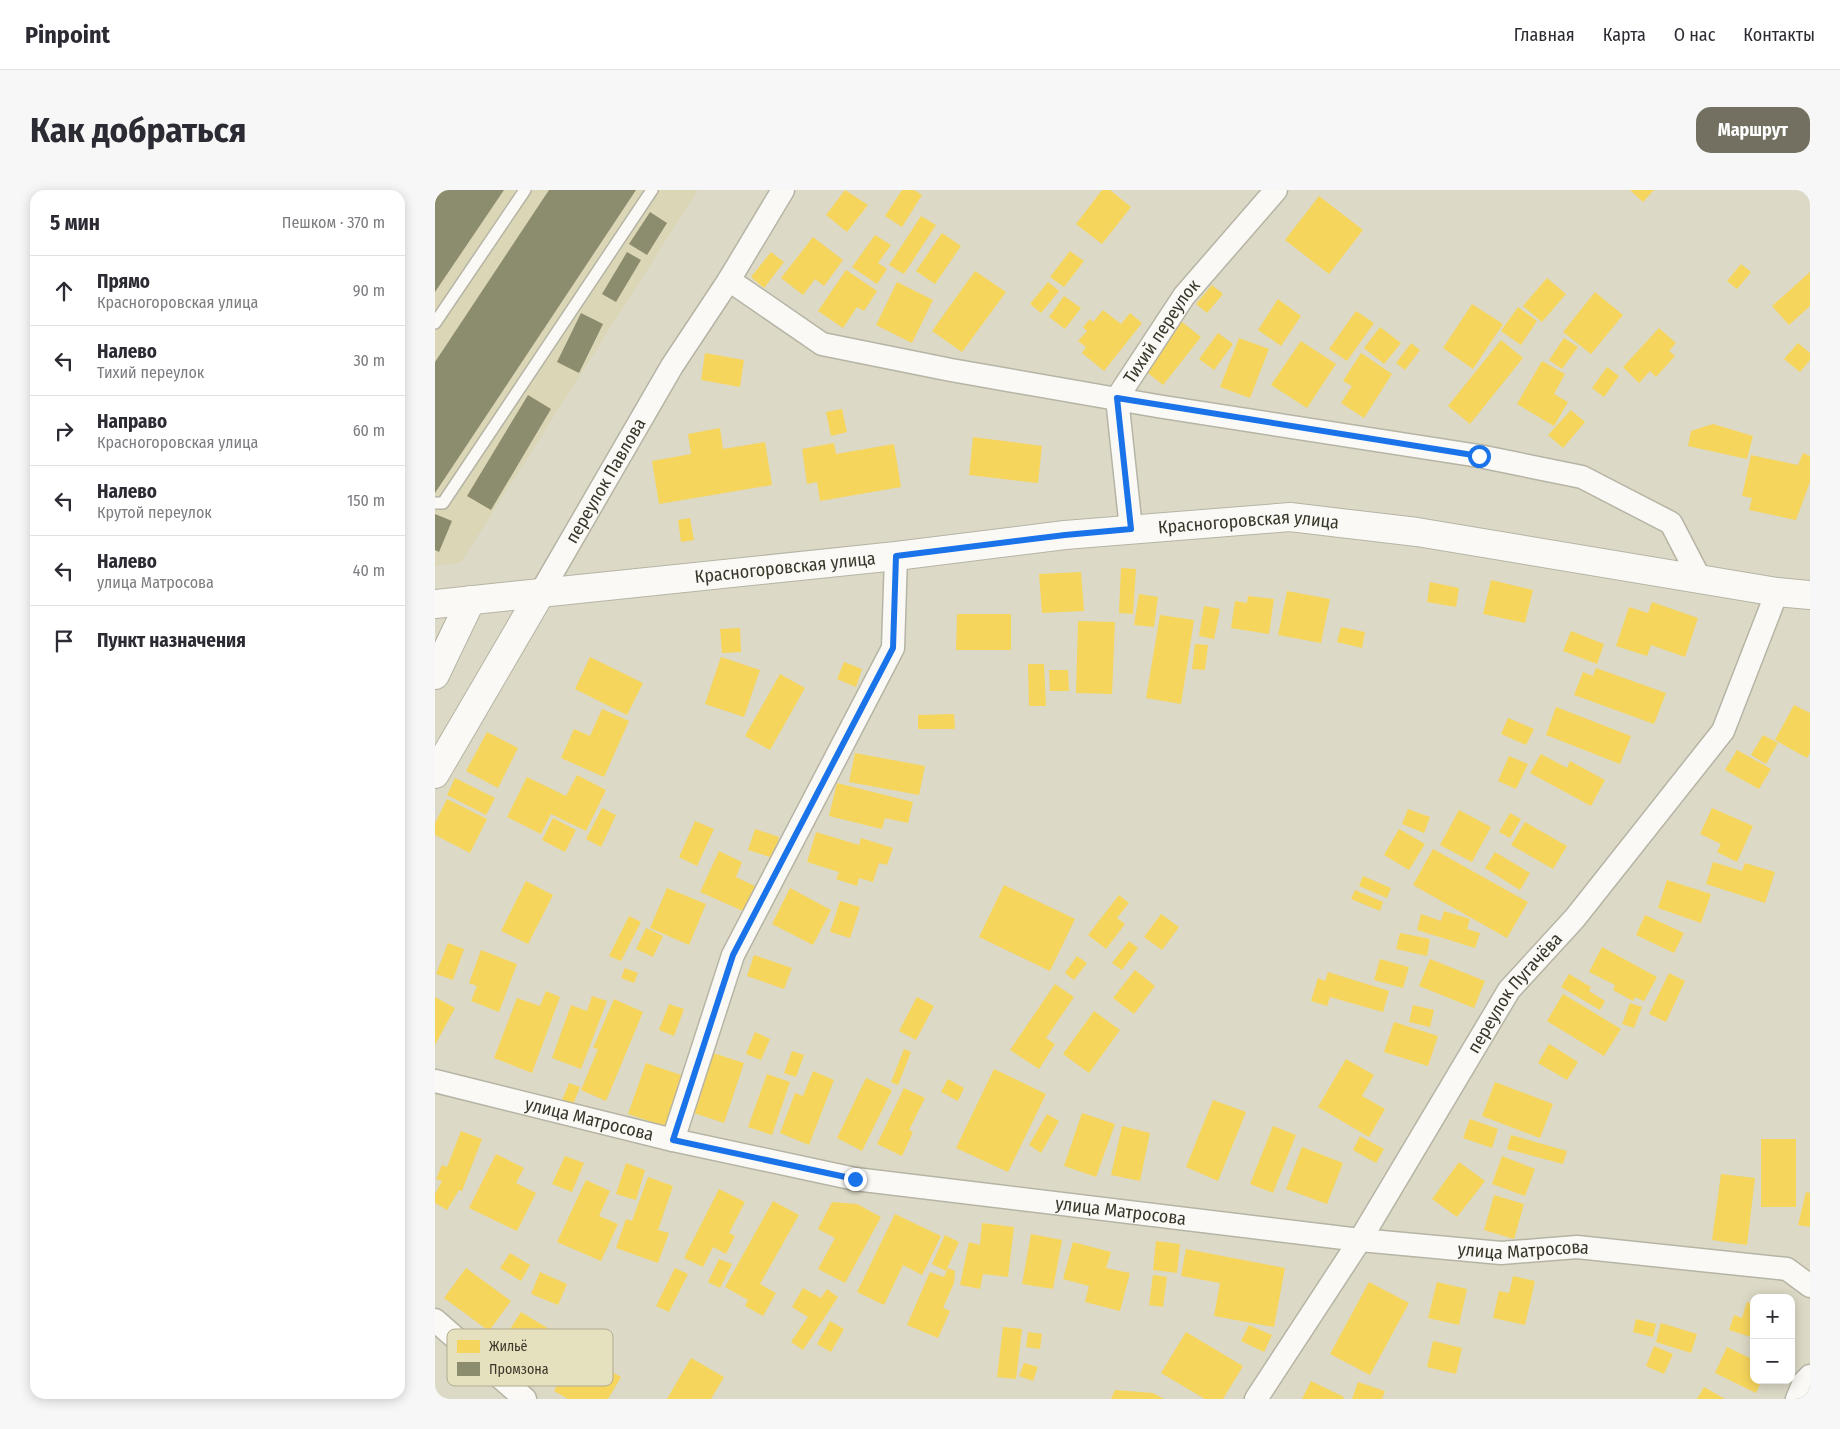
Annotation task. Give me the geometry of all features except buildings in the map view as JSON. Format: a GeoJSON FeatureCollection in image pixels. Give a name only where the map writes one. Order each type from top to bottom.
{"type":"FeatureCollection","features":[{"type":"Feature","properties":{"kind":"street","name":"переулок Павлова"},"geometry":{"type":"LineString","coordinates":[[435,774],[672,366],[729,280],[783,190]]}},
{"type":"Feature","properties":{"kind":"street","name":"Тихий переулок"},"geometry":{"type":"LineString","coordinates":[[1131,529],[1117,398],[1184,296],[1276,190]]}},
{"type":"Feature","properties":{"kind":"street"},"geometry":{"type":"LineString","coordinates":[[729,280],[822,344],[951,370],[1479,456],[1582,477],[1671,523],[1700,580]]}},
{"type":"Feature","properties":{"kind":"street","name":"Красногоровская улица"},"geometry":{"type":"LineString","coordinates":[[435,604],[896,556],[1065,535],[1290,517],[1417,532],[1700,580],[1810,595]]}},
{"type":"Feature","properties":{"kind":"street"},"geometry":{"type":"LineString","coordinates":[[673,1140],[733,955],[893,648],[896,556]]}},
{"type":"Feature","properties":{"kind":"street","name":"переулок Пугачёва"},"geometry":{"type":"LineString","coordinates":[[1256,1399],[1360,1240],[1509,990],[1575,918],[1723,731],[1777,592]]}},
{"type":"Feature","properties":{"kind":"street"},"geometry":{"type":"LineString","coordinates":[[435,675],[471,600]]}},
{"type":"Feature","properties":{"kind":"street","name":"улица Матросова"},"geometry":{"type":"LineString","coordinates":[[435,1082],[673,1140],[855,1179],[1360,1240],[1501,1253],[1577,1247],[1787,1269],[1810,1286]]}},
{"type":"Feature","properties":{"kind":"street"},"geometry":{"type":"LineString","coordinates":[[435,1320],[447,1331]]}},
{"type":"Feature","properties":{"kind":"street"},"geometry":{"type":"LineString","coordinates":[[1797,1399],[1810,1376]]}},
{"type":"Feature","properties":{"kind":"street"},"geometry":{"type":"LineString","coordinates":[[510,1386],[525,1399]]}},
{"type":"Feature","properties":{"kind":"lane"},"geometry":{"type":"LineString","coordinates":[[435,323],[525,190]]}},
{"type":"Feature","properties":{"kind":"lane"},"geometry":{"type":"LineString","coordinates":[[435,503],[443,503],[651,190]]}},
{"type":"Feature","properties":{"kind":"shaded area"},"geometry":{"type":"Polygon","coordinates":[[[435,190],[698,190],[461,562],[435,566],[435,190]]]}},
{"type":"Feature","properties":{"kind":"route"},"geometry":{"type":"LineString","coordinates":[[855,1179],[673,1140],[733,955],[893,648],[896,556],[1065,535],[1131,529],[1117,398],[1157,406],[1479,456]]}}]}
